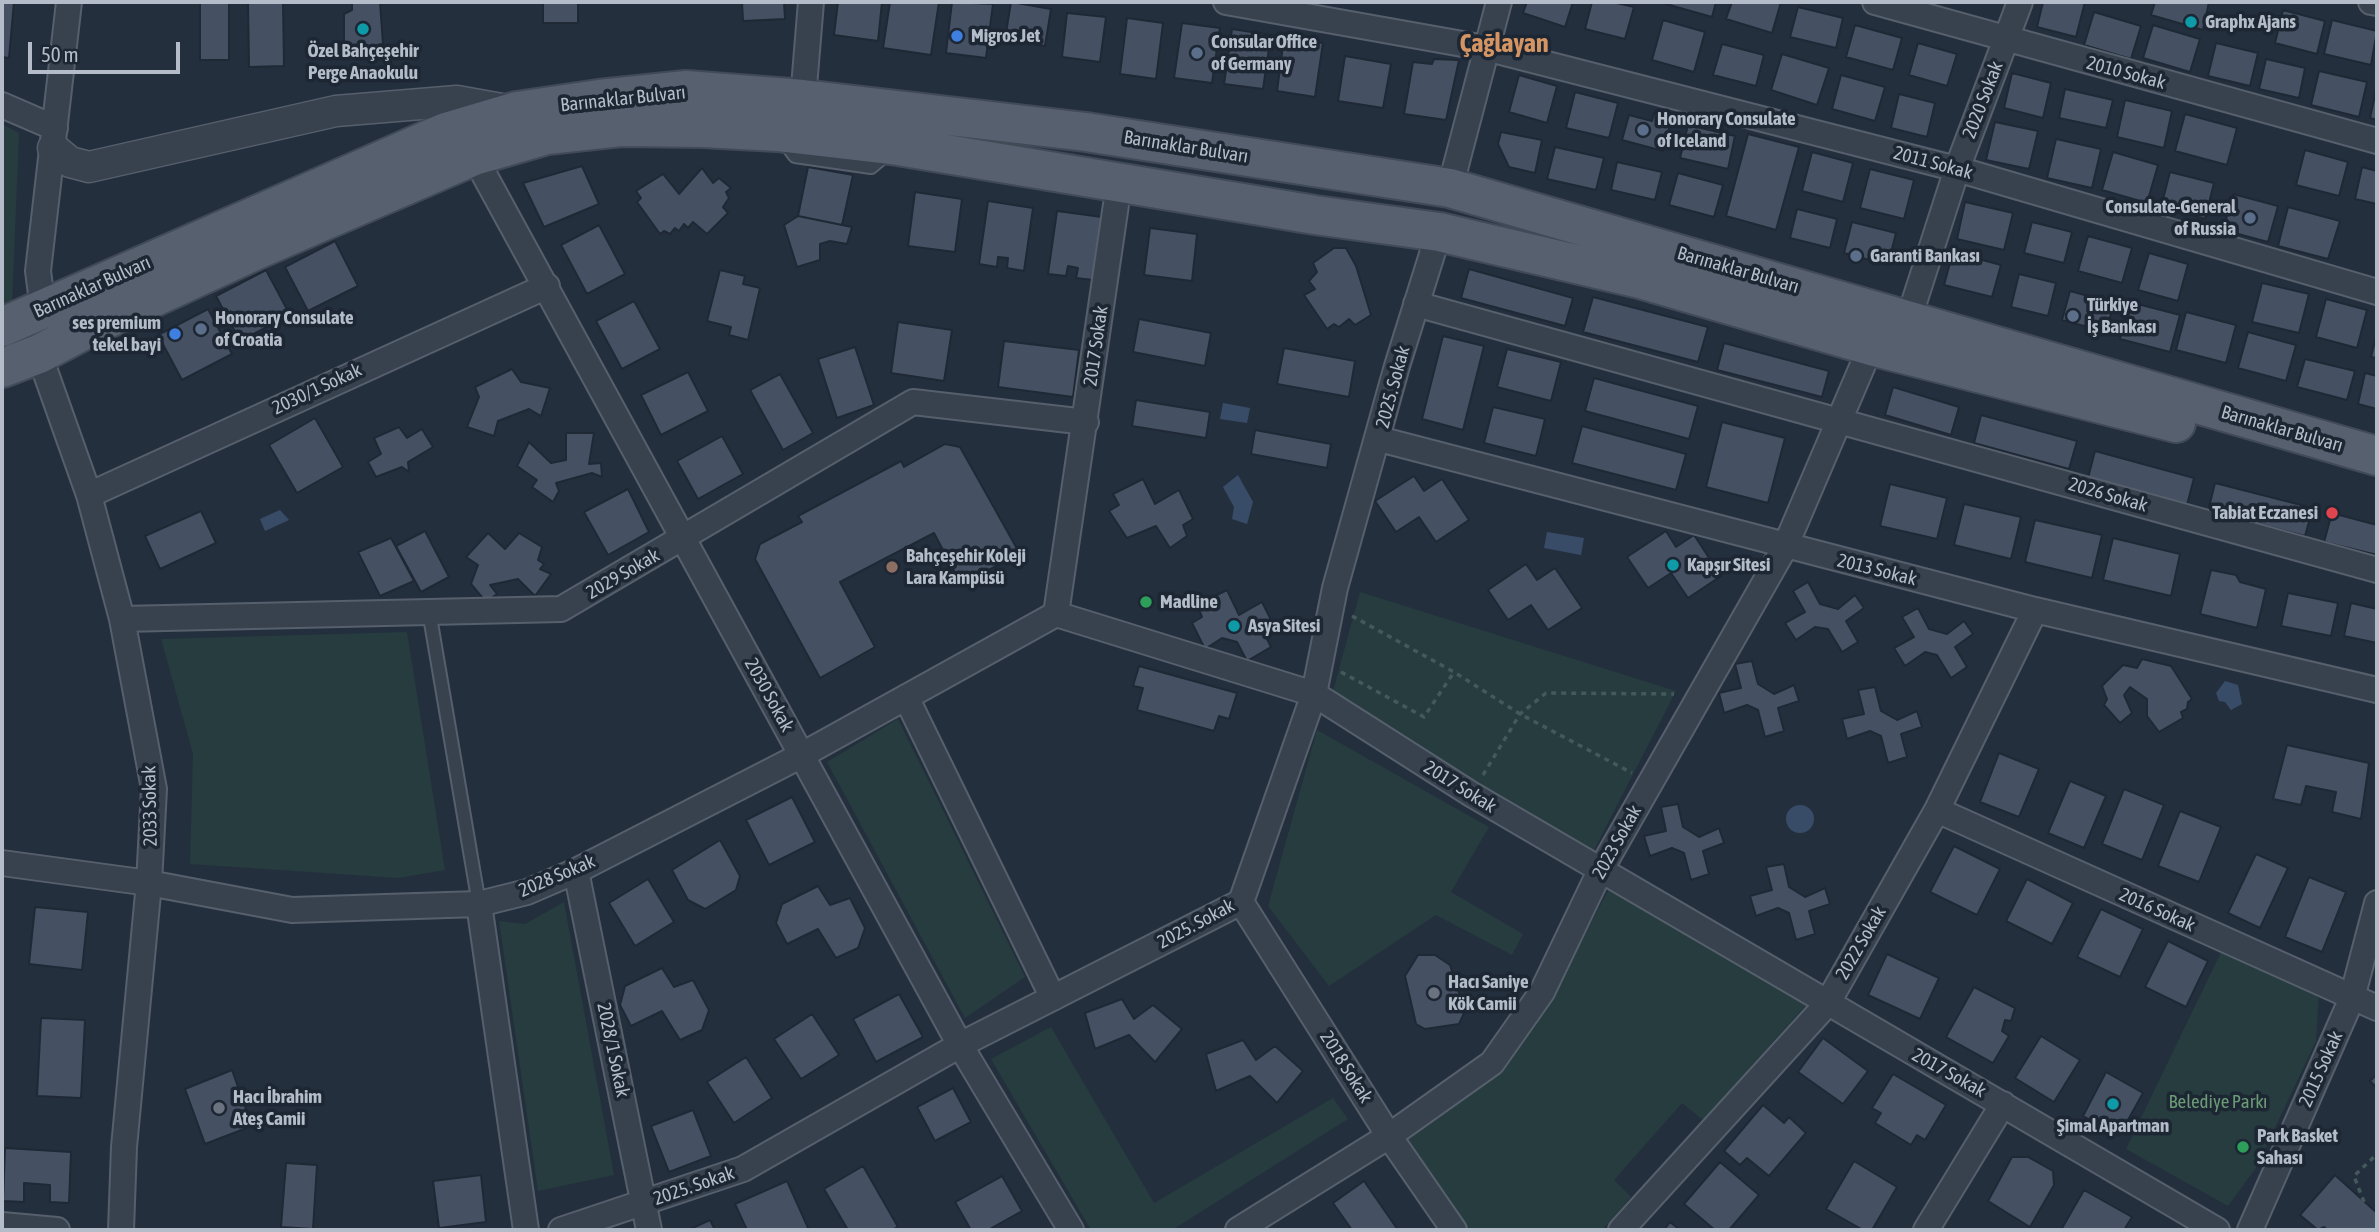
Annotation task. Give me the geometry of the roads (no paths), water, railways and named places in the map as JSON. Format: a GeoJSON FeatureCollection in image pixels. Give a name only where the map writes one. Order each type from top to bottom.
{"type":"FeatureCollection","features":[{"type":"Feature","properties":{"kind":"main road","name":"Barınaklar Bulvarı"},"geometry":{"type":"LineString","coordinates":[[2,327],[427,139],[517,111],[686,90],[803,99],[1086,132],[1450,188],[1909,318],[2377,456]]}},
{"type":"Feature","properties":{"kind":"main road","name":"Barınaklar Bulvarı"},"geometry":{"type":"LineString","coordinates":[[2,368],[38,354],[96,324],[261,248],[474,156],[547,135],[621,127],[777,132],[898,146],[1119,184],[1439,232],[1640,279],[1871,346],[2377,477]]}},
{"type":"Feature","properties":{"kind":"street"},"geometry":{"type":"LineString","coordinates":[[38,354],[43,309],[38,271],[69,2]]}},
{"type":"Feature","properties":{"kind":"street"},"geometry":{"type":"LineString","coordinates":[[803,99],[811,2]]}},
{"type":"Feature","properties":{"kind":"street","name":"2011 Sokak"},"geometry":{"type":"LineString","coordinates":[[1226,2],[1485,48],[1957,169],[2377,292]]}},
{"type":"Feature","properties":{"kind":"street"},"geometry":{"type":"LineString","coordinates":[[1439,232],[1499,2]]}},
{"type":"Feature","properties":{"kind":"street","name":"2010 Sokak"},"geometry":{"type":"LineString","coordinates":[[1875,2],[2377,141]]}},
{"type":"Feature","properties":{"kind":"street","name":"2020 Sokak"},"geometry":{"type":"LineString","coordinates":[[1909,318],[1957,169],[2020,2]]}},
{"type":"Feature","properties":{"kind":"street"},"geometry":{"type":"LineString","coordinates":[[2371,2],[2377,4]]}},
{"type":"Feature","properties":{"kind":"street"},"geometry":{"type":"LineString","coordinates":[[2,105],[54,138],[70,162],[89,167],[336,111],[457,101],[517,111]]}},
{"type":"Feature","properties":{"kind":"street","name":"2030 Sokak"},"geometry":{"type":"LineString","coordinates":[[474,156],[960,1045],[1070,1230]]}},
{"type":"Feature","properties":{"kind":"street","name":"2017 Sokak"},"geometry":{"type":"LineString","coordinates":[[1119,184],[1056,614],[1314,694],[1471,794],[1600,871],[2217,1230]]}},
{"type":"Feature","properties":{"kind":"street","name":"2025. Sokak"},"geometry":{"type":"LineString","coordinates":[[561,1230],[743,1169],[960,1045],[1241,902],[1314,694],[1332,605],[1416,304],[1439,232]]}},
{"type":"Feature","properties":{"kind":"street","name":"2030/1 Sokak"},"geometry":{"type":"LineString","coordinates":[[89,495],[547,286]]}},
{"type":"Feature","properties":{"kind":"street","name":"2026 Sokak"},"geometry":{"type":"LineString","coordinates":[[1416,304],[2377,570]]}},
{"type":"Feature","properties":{"kind":"street","name":"2023 Sokak"},"geometry":{"type":"LineString","coordinates":[[1238,1230],[1389,1136],[1492,1063],[1542,992],[1600,871],[1784,547],[1871,346]]}},
{"type":"Feature","properties":{"kind":"street","name":"2033 Sokak"},"geometry":{"type":"LineString","coordinates":[[38,354],[89,495],[122,619],[154,789],[149,883],[124,1147],[121,1230]]}},
{"type":"Feature","properties":{"kind":"street","name":"2029 Sokak"},"geometry":{"type":"LineString","coordinates":[[122,619],[561,609],[913,402],[1086,422]]}},
{"type":"Feature","properties":{"kind":"street","name":"2013 Sokak"},"geometry":{"type":"LineString","coordinates":[[1378,439],[1784,547],[2035,610],[2377,690]]}},
{"type":"Feature","properties":{"kind":"street","name":"2022 Sokak"},"geometry":{"type":"LineString","coordinates":[[1621,1230],[1827,1004],[1937,810],[2035,610]]}},
{"type":"Feature","properties":{"kind":"street","name":"2028 Sokak"},"geometry":{"type":"LineString","coordinates":[[2,863],[149,883],[292,910],[480,904],[527,892],[576,871],[802,755],[1056,614]]}},
{"type":"Feature","properties":{"kind":"street"},"geometry":{"type":"LineString","coordinates":[[906,697],[1053,998]]}},
{"type":"Feature","properties":{"kind":"street","name":"2016 Sokak"},"geometry":{"type":"LineString","coordinates":[[1937,810],[2377,1008]]}},
{"type":"Feature","properties":{"kind":"street","name":"2028/1 Sokak"},"geometry":{"type":"LineString","coordinates":[[576,871],[649,1230]]}},
{"type":"Feature","properties":{"kind":"street","name":"2018 Sokak"},"geometry":{"type":"LineString","coordinates":[[1241,902],[1389,1136],[1454,1230]]}},
{"type":"Feature","properties":{"kind":"street","name":"2015 Sokak"},"geometry":{"type":"LineString","coordinates":[[2250,1230],[2352,998],[2377,903]]}},
{"type":"Feature","properties":{"kind":"street"},"geometry":{"type":"LineString","coordinates":[[480,904],[526,1230]]}},
{"type":"Feature","properties":{"kind":"street"},"geometry":{"type":"LineString","coordinates":[[1926,1230],[2003,1104]]}},
{"type":"Feature","properties":{"kind":"street"},"geometry":{"type":"LineString","coordinates":[[2,1225],[57,1230]]}},
{"type":"Feature","properties":{"kind":"lane"},"geometry":{"type":"LineString","coordinates":[[429,611],[480,904]]}},
{"type":"Feature","properties":{"kind":"water"},"geometry":{"type":"Polygon","coordinates":[[[1223,403],[1250,408],[1247,423],[1220,419],[1223,403]]]}},
{"type":"Feature","properties":{"kind":"water"},"geometry":{"type":"Polygon","coordinates":[[[1238,475],[1253,502],[1247,524],[1232,519],[1234,507],[1223,487],[1238,475]]]}},
{"type":"Feature","properties":{"kind":"water"},"geometry":{"type":"Polygon","coordinates":[[[280,510],[289,520],[265,531],[260,519],[280,510]]]}},
{"type":"Feature","properties":{"kind":"water"},"geometry":{"type":"Polygon","coordinates":[[[1547,532],[1584,538],[1581,555],[1544,548],[1547,532]]]}},
{"type":"Feature","properties":{"kind":"water"},"geometry":{"type":"Polygon","coordinates":[[[2225,681],[2238,685],[2242,704],[2231,710],[2225,702],[2219,701],[2216,693],[2225,681]]]}},
{"type":"Feature","properties":{"kind":"water"},"geometry":{"type":"Polygon","coordinates":[[[1800,805],[1810,809],[1814,819],[1810,829],[1800,833],[1790,829],[1786,819],[1790,809],[1800,805]]]}},
{"type":"Feature","properties":{"kind":"place","name":"Graphx Ajans"},"geometry":{"type":"Point","coordinates":[2191,22]}},
{"type":"Feature","properties":{"kind":"place","name":"Özel Bahçeşehir Perge Anaokulu"},"geometry":{"type":"Point","coordinates":[363,29]}},
{"type":"Feature","properties":{"kind":"place","name":"Migros Jet"},"geometry":{"type":"Point","coordinates":[957,36]}},
{"type":"Feature","properties":{"kind":"place","name":"Consular Office of Germany"},"geometry":{"type":"Point","coordinates":[1197,53]}},
{"type":"Feature","properties":{"kind":"place","name":"Honorary Consulate of Iceland"},"geometry":{"type":"Point","coordinates":[1643,130]}},
{"type":"Feature","properties":{"kind":"place","name":"Consulate-General of Russia"},"geometry":{"type":"Point","coordinates":[2250,218]}},
{"type":"Feature","properties":{"kind":"place","name":"Garanti Bankası"},"geometry":{"type":"Point","coordinates":[1856,256]}},
{"type":"Feature","properties":{"kind":"place","name":"Türkiye İş Bankası"},"geometry":{"type":"Point","coordinates":[2073,316]}},
{"type":"Feature","properties":{"kind":"place","name":"Honorary Consulate of Croatia"},"geometry":{"type":"Point","coordinates":[201,329]}},
{"type":"Feature","properties":{"kind":"place","name":"ses premium tekel bayi"},"geometry":{"type":"Point","coordinates":[175,334]}},
{"type":"Feature","properties":{"kind":"place","name":"Tabiat Eczanesi"},"geometry":{"type":"Point","coordinates":[2332,513]}},
{"type":"Feature","properties":{"kind":"place","name":"Kapşır Sitesi"},"geometry":{"type":"Point","coordinates":[1673,565]}},
{"type":"Feature","properties":{"kind":"place","name":"Bahçeşehir Koleji Lara Kampüsü"},"geometry":{"type":"Point","coordinates":[892,567]}},
{"type":"Feature","properties":{"kind":"place","name":"Madline"},"geometry":{"type":"Point","coordinates":[1146,602]}},
{"type":"Feature","properties":{"kind":"place","name":"Asya Sitesi"},"geometry":{"type":"Point","coordinates":[1234,626]}},
{"type":"Feature","properties":{"kind":"place","name":"Hacı Saniye Kök Camii"},"geometry":{"type":"Point","coordinates":[1434,993]}},
{"type":"Feature","properties":{"kind":"place","name":"Şimal Apartman"},"geometry":{"type":"Point","coordinates":[2113,1104]}},
{"type":"Feature","properties":{"kind":"place","name":"Hacı İbrahim Ateş Camii"},"geometry":{"type":"Point","coordinates":[219,1108]}},
{"type":"Feature","properties":{"kind":"place","name":"Park Basket Sahası"},"geometry":{"type":"Point","coordinates":[2243,1147]}},
{"type":"Feature","properties":{"kind":"district","name":"Çağlayan"},"geometry":{"type":"Point","coordinates":[1504,44]}},
{"type":"Feature","properties":{"kind":"park label","name":"Belediye Parkı"},"geometry":{"type":"Point","coordinates":[2218,1102]}}]}
